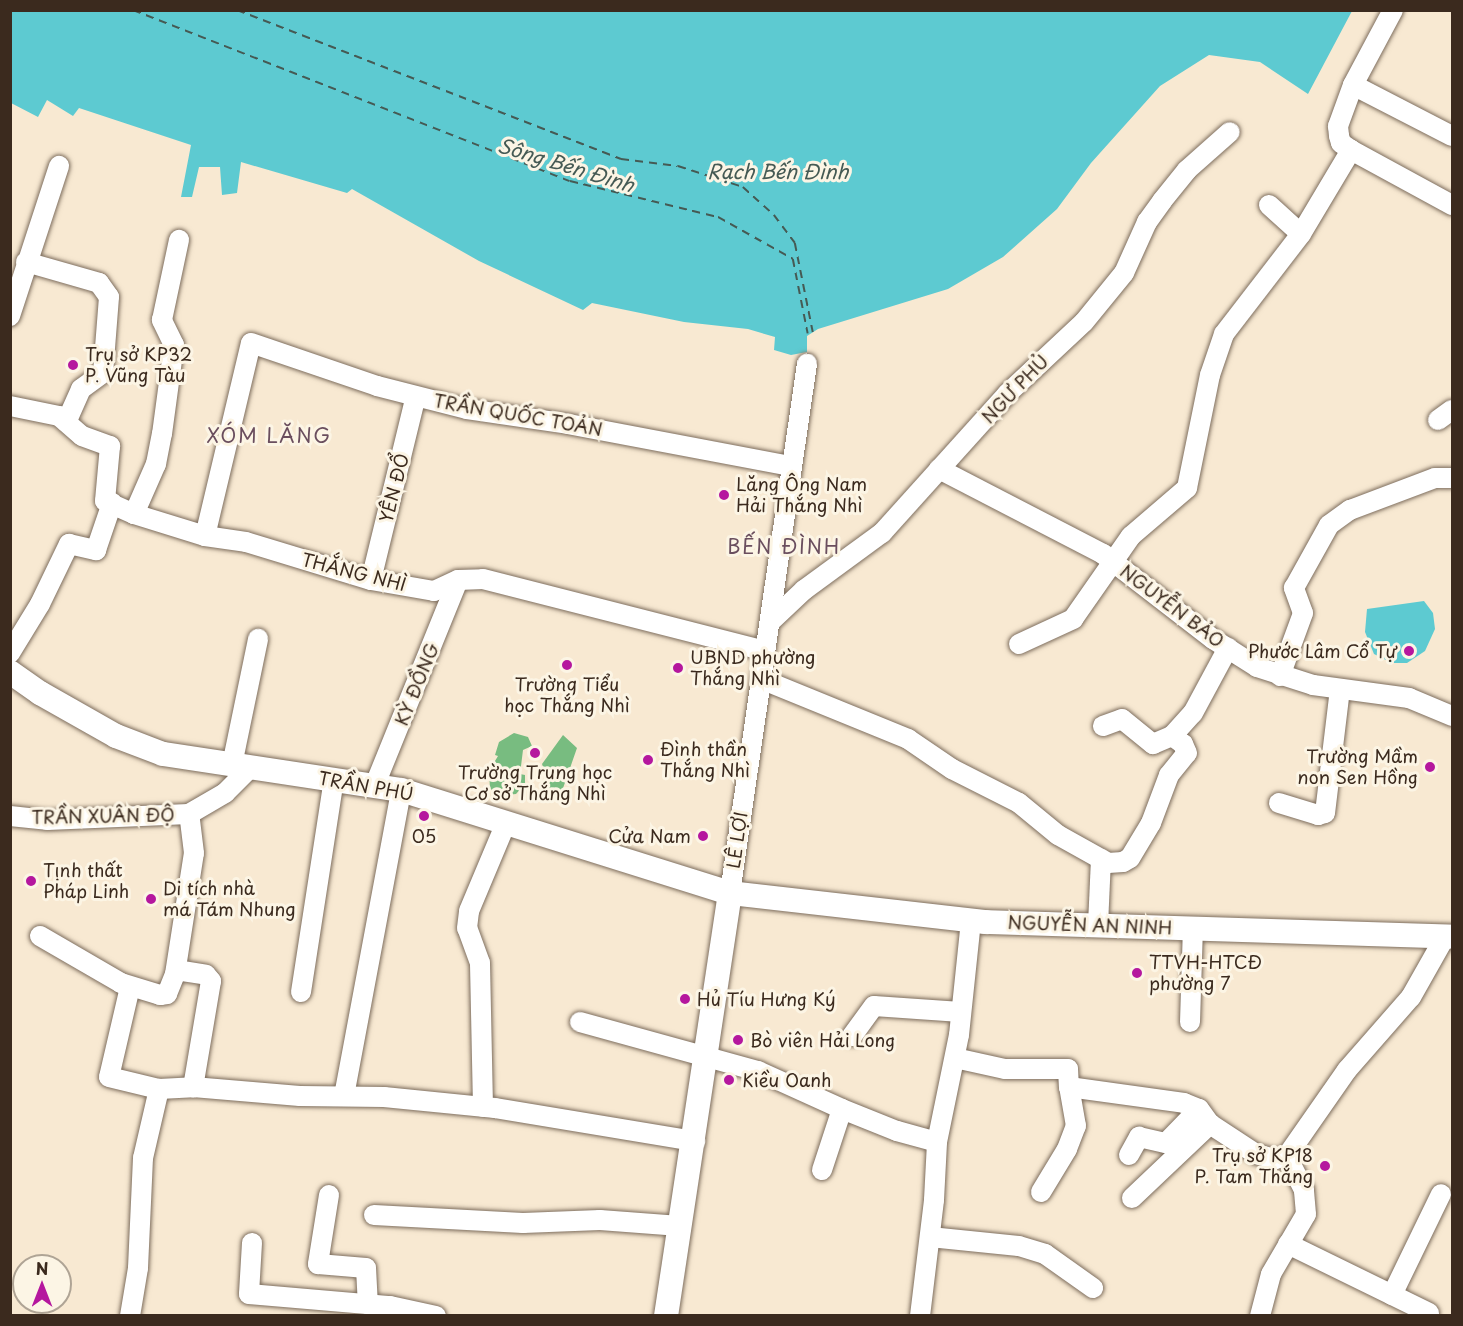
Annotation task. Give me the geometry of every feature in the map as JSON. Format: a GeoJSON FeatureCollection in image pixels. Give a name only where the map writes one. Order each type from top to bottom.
{"type":"FeatureCollection","features":[{"type":"Feature","properties":{"kind":"main road","name":"TRẦN PHÚ"},"geometry":{"type":"LineString","coordinates":[[10,672],[40,693],[116,736],[163,754],[401,790],[730,894]]}},
{"type":"Feature","properties":{"kind":"main road","name":"NGUYỄN AN NINH"},"geometry":{"type":"LineString","coordinates":[[730,894],[970,920],[1449,937]]}},
{"type":"Feature","properties":{"kind":"main road","name":"LÊ LỢI"},"geometry":{"type":"LineString","coordinates":[[666,1316],[695,1141],[730,894]]}},
{"type":"Feature","properties":{"kind":"street"},"geometry":{"type":"LineString","coordinates":[[1393,10],[1353,85],[1338,126],[1341,143],[1452,205]]}},
{"type":"Feature","properties":{"kind":"street"},"geometry":{"type":"LineString","coordinates":[[1353,85],[1452,136]]}},
{"type":"Feature","properties":{"kind":"street","name":"NGƯ PHỦ"},"geometry":{"type":"LineString","coordinates":[[770,622],[804,590],[882,533],[1007,394],[1084,322],[1124,273],[1147,222],[1162,201],[1187,170],[1230,132]]}},
{"type":"Feature","properties":{"kind":"street"},"geometry":{"type":"LineString","coordinates":[[1019,644],[1073,619],[1112,560],[1131,536],[1187,488],[1210,375],[1224,334],[1301,234],[1351,150]]}},
{"type":"Feature","properties":{"kind":"street"},"geometry":{"type":"LineString","coordinates":[[10,316],[59,166]]}},
{"type":"Feature","properties":{"kind":"street"},"geometry":{"type":"LineString","coordinates":[[1269,205],[1301,234]]}},
{"type":"Feature","properties":{"kind":"street"},"geometry":{"type":"LineString","coordinates":[[134,514],[156,464],[162,434],[174,345],[162,320],[179,240]]}},
{"type":"Feature","properties":{"kind":"street"},"geometry":{"type":"LineString","coordinates":[[26,262],[99,283],[109,297],[104,373],[81,389],[66,422]]}},
{"type":"Feature","properties":{"kind":"street","name":"TRẦN QUỐC TOẢN"},"geometry":{"type":"LineString","coordinates":[[205,536],[251,343],[416,396],[467,409],[791,466]]}},
{"type":"Feature","properties":{"kind":"street","name":"LÊ LỢI"},"geometry":{"type":"LineString","coordinates":[[730,894],[807,364]]}},
{"type":"Feature","properties":{"kind":"street","name":"YÊN ĐỔ"},"geometry":{"type":"LineString","coordinates":[[371,580],[416,396]]}},
{"type":"Feature","properties":{"kind":"street"},"geometry":{"type":"LineString","coordinates":[[10,406],[59,416],[82,436],[110,446],[105,501],[112,503],[96,550],[69,544],[40,604],[10,652]]}},
{"type":"Feature","properties":{"kind":"street","name":"NGUYỄN BẢO"},"geometry":{"type":"LineString","coordinates":[[939,469],[1112,560],[1228,648],[1280,676],[1340,689],[1409,698],[1452,716]]}},
{"type":"Feature","properties":{"kind":"street"},"geometry":{"type":"LineString","coordinates":[[1280,676],[1303,613],[1294,588],[1329,525],[1350,510],[1435,478],[1452,478]]}},
{"type":"Feature","properties":{"kind":"street","name":"THẮNG NHÌ"},"geometry":{"type":"LineString","coordinates":[[112,503],[134,514],[205,536],[246,542],[371,580],[434,591],[458,580],[483,579],[765,651]]}},
{"type":"Feature","properties":{"kind":"street","name":"KỲ ĐỒNG"},"geometry":{"type":"LineString","coordinates":[[374,787],[458,580]]}},
{"type":"Feature","properties":{"kind":"street"},"geometry":{"type":"LineString","coordinates":[[241,766],[258,639]]}},
{"type":"Feature","properties":{"kind":"street"},"geometry":{"type":"LineString","coordinates":[[1103,726],[1122,719],[1153,744],[1172,736],[1192,713],[1228,648]]}},
{"type":"Feature","properties":{"kind":"street"},"geometry":{"type":"LineString","coordinates":[[761,679],[908,739],[952,769],[1020,803],[1058,836],[1101,859],[1123,862],[1145,834],[1169,775],[1187,753],[1183,744],[1172,736]]}},
{"type":"Feature","properties":{"kind":"street"},"geometry":{"type":"LineString","coordinates":[[1279,803],[1318,815],[1325,813],[1340,689]]}},
{"type":"Feature","properties":{"kind":"street","name":"TRẦN XUÂN ĐỘ"},"geometry":{"type":"LineString","coordinates":[[10,816],[55,820],[189,814],[225,793],[241,766]]}},
{"type":"Feature","properties":{"kind":"street"},"geometry":{"type":"LineString","coordinates":[[301,992],[334,780]]}},
{"type":"Feature","properties":{"kind":"street"},"geometry":{"type":"LineString","coordinates":[[344,1096],[401,790]]}},
{"type":"Feature","properties":{"kind":"street"},"geometry":{"type":"LineString","coordinates":[[40,936],[130,987],[165,995],[176,970],[194,853],[189,814]]}},
{"type":"Feature","properties":{"kind":"street"},"geometry":{"type":"LineString","coordinates":[[483,1107],[480,963],[467,928],[469,911],[506,823]]}},
{"type":"Feature","properties":{"kind":"street"},"geometry":{"type":"LineString","coordinates":[[1098,926],[1101,859]]}},
{"type":"Feature","properties":{"kind":"street"},"geometry":{"type":"LineString","coordinates":[[920,1316],[930,1237],[937,1142],[955,1058],[970,920]]}},
{"type":"Feature","properties":{"kind":"street"},"geometry":{"type":"LineString","coordinates":[[1190,1022],[1193,929]]}},
{"type":"Feature","properties":{"kind":"street"},"geometry":{"type":"LineString","coordinates":[[1069,1087],[1164,1098],[1205,1116],[1256,1154],[1275,1159],[1287,1156],[1347,1070],[1411,997],[1449,937]]}},
{"type":"Feature","properties":{"kind":"street"},"geometry":{"type":"LineString","coordinates":[[176,970],[206,975],[211,981],[193,1086]]}},
{"type":"Feature","properties":{"kind":"street"},"geometry":{"type":"LineString","coordinates":[[130,987],[109,1077],[159,1089],[193,1086],[483,1107],[546,1114],[695,1141]]}},
{"type":"Feature","properties":{"kind":"street"},"geometry":{"type":"LineString","coordinates":[[852,1036],[874,1006],[961,1012]]}},
{"type":"Feature","properties":{"kind":"street"},"geometry":{"type":"LineString","coordinates":[[580,1022],[706,1053],[758,1071],[897,1131],[937,1142]]}},
{"type":"Feature","properties":{"kind":"street"},"geometry":{"type":"LineString","coordinates":[[955,1058],[1005,1069],[1068,1069],[1076,1126],[1067,1149],[1041,1192]]}},
{"type":"Feature","properties":{"kind":"street"},"geometry":{"type":"LineString","coordinates":[[130,1316],[138,1268],[143,1158],[159,1089]]}},
{"type":"Feature","properties":{"kind":"street"},"geometry":{"type":"LineString","coordinates":[[822,1170],[842,1109]]}},
{"type":"Feature","properties":{"kind":"street"},"geometry":{"type":"LineString","coordinates":[[1129,1155],[1140,1137],[1166,1143],[1205,1116]]}},
{"type":"Feature","properties":{"kind":"street"},"geometry":{"type":"LineString","coordinates":[[1132,1198],[1205,1116]]}},
{"type":"Feature","properties":{"kind":"street"},"geometry":{"type":"LineString","coordinates":[[1260,1316],[1271,1274],[1306,1214],[1304,1190],[1287,1156]]}},
{"type":"Feature","properties":{"kind":"street"},"geometry":{"type":"LineString","coordinates":[[1392,1295],[1441,1194]]}},
{"type":"Feature","properties":{"kind":"street"},"geometry":{"type":"LineString","coordinates":[[329,1195],[318,1264],[366,1268],[368,1304]]}},
{"type":"Feature","properties":{"kind":"street"},"geometry":{"type":"LineString","coordinates":[[374,1215],[680,1226]]}},
{"type":"Feature","properties":{"kind":"street"},"geometry":{"type":"LineString","coordinates":[[930,1237],[1019,1246],[1045,1254],[1093,1288]]}},
{"type":"Feature","properties":{"kind":"street"},"geometry":{"type":"LineString","coordinates":[[252,1243],[249,1294],[368,1304],[436,1316]]}},
{"type":"Feature","properties":{"kind":"street"},"geometry":{"type":"LineString","coordinates":[[1288,1244],[1430,1313]]}},
{"type":"Feature","properties":{"kind":"green space"},"geometry":{"type":"Polygon","coordinates":[[[514,733],[528,737],[532,746],[523,750],[520,774],[525,775],[525,784],[516,794],[504,795],[490,789],[489,771],[498,756],[495,755],[499,742],[514,733]]]}},
{"type":"Feature","properties":{"kind":"green space"},"geometry":{"type":"Polygon","coordinates":[[[563,735],[577,748],[561,794],[550,803],[540,787],[546,775],[542,764],[563,735]]]}},
{"type":"Feature","properties":{"kind":"water","name":"Rạch Bến Đình"},"geometry":{"type":"Polygon","coordinates":[[[10,11],[1352,11],[1308,94],[1260,62],[1209,55],[1160,86],[1091,163],[1057,209],[1003,257],[948,289],[818,329],[807,336],[807,352],[791,355],[774,350],[775,337],[748,329],[684,322],[592,303],[583,310],[479,261],[352,189],[347,193],[241,162],[237,193],[222,195],[220,167],[199,167],[192,197],[181,197],[191,145],[79,108],[73,116],[47,100],[38,117],[11,103],[10,11]]]}},
{"type":"Feature","properties":{"kind":"water"},"geometry":{"type":"Polygon","coordinates":[[[1424,601],[1433,613],[1435,629],[1425,651],[1407,663],[1392,663],[1374,654],[1365,632],[1367,609],[1424,601]]]}},
{"type":"Feature","properties":{"kind":"ferry route"},"geometry":{"type":"LineString","coordinates":[[133,10],[570,181],[718,217],[793,259],[808,334]]}},
{"type":"Feature","properties":{"kind":"ferry route"},"geometry":{"type":"LineString","coordinates":[[237,10],[621,159],[678,166],[743,187],[774,215],[795,243],[813,332]]}},
{"type":"Feature","properties":{"kind":"place","name":"Trụ sở KP32 P. Vũng Tàu"},"geometry":{"type":"Point","coordinates":[73,365]}},
{"type":"Feature","properties":{"kind":"place","name":"Lăng Ông Nam Hải Thắng Nhì"},"geometry":{"type":"Point","coordinates":[724,495]}},
{"type":"Feature","properties":{"kind":"place","name":"Phước Lâm Cổ Tự"},"geometry":{"type":"Point","coordinates":[1409,651]}},
{"type":"Feature","properties":{"kind":"place","name":"Trường Tiểu học Thắng Nhì"},"geometry":{"type":"Point","coordinates":[567,665]}},
{"type":"Feature","properties":{"kind":"place","name":"UBND phường Thắng Nhì"},"geometry":{"type":"Point","coordinates":[678,668]}},
{"type":"Feature","properties":{"kind":"place","name":"Trường Trung học Cơ sở Thắng Nhì"},"geometry":{"type":"Point","coordinates":[535,753]}},
{"type":"Feature","properties":{"kind":"place","name":"Đình thần Thắng Nhì"},"geometry":{"type":"Point","coordinates":[648,760]}},
{"type":"Feature","properties":{"kind":"place","name":"Trường Mầm non Sen Hồng"},"geometry":{"type":"Point","coordinates":[1430,767]}},
{"type":"Feature","properties":{"kind":"place","name":"05"},"geometry":{"type":"Point","coordinates":[424,816]}},
{"type":"Feature","properties":{"kind":"place","name":"Cửa Nam"},"geometry":{"type":"Point","coordinates":[703,836]}},
{"type":"Feature","properties":{"kind":"place","name":"Tịnh thất Pháp Linh"},"geometry":{"type":"Point","coordinates":[31,881]}},
{"type":"Feature","properties":{"kind":"place","name":"Di tích nhà má Tám Nhung"},"geometry":{"type":"Point","coordinates":[151,899]}},
{"type":"Feature","properties":{"kind":"place","name":"TTVH-HTCĐ phường 7"},"geometry":{"type":"Point","coordinates":[1137,973]}},
{"type":"Feature","properties":{"kind":"place","name":"Hủ Tíu Hưng Ký"},"geometry":{"type":"Point","coordinates":[685,999]}},
{"type":"Feature","properties":{"kind":"place","name":"Bò viên Hải Long"},"geometry":{"type":"Point","coordinates":[738,1040]}},
{"type":"Feature","properties":{"kind":"place","name":"Kiều Oanh"},"geometry":{"type":"Point","coordinates":[729,1080]}},
{"type":"Feature","properties":{"kind":"place","name":"Trụ sở KP18 P. Tam Thắng"},"geometry":{"type":"Point","coordinates":[1325,1166]}},
{"type":"Feature","properties":{"kind":"district","name":"XÓM LĂNG"},"geometry":{"type":"Point","coordinates":[269,435]}},
{"type":"Feature","properties":{"kind":"district","name":"BẾN ĐÌNH"},"geometry":{"type":"Point","coordinates":[784,546]}},
{"type":"Feature","properties":{"kind":"water label","name":"Sông Bến Đình"},"geometry":{"type":"Point","coordinates":[566,165]}}]}
